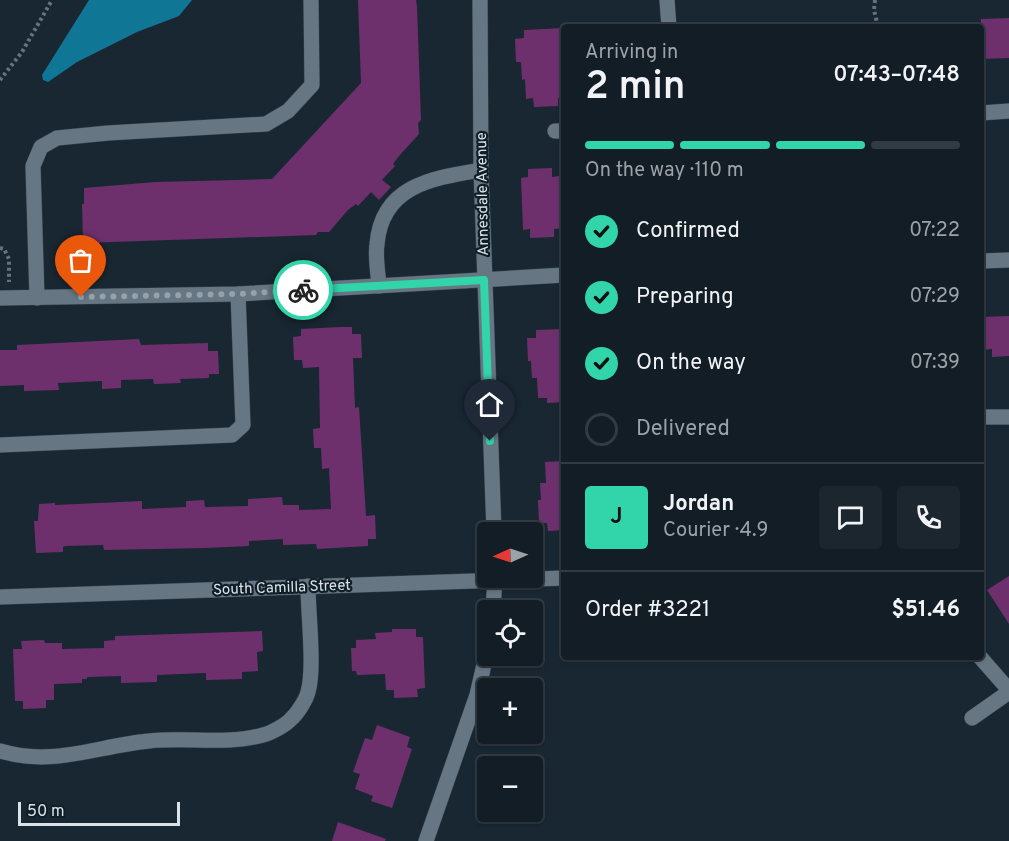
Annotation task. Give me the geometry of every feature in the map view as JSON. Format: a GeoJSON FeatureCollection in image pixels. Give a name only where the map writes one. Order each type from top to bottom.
{"type":"FeatureCollection","features":[{"type":"Feature","properties":{"kind":"street"},"geometry":{"type":"LineString","coordinates":[[37,298],[33,166],[41,147],[57,138],[266,124],[288,111],[312,86],[311,0]]}},
{"type":"Feature","properties":{"kind":"street","name":"Annesdale Avenue"},"geometry":{"type":"LineString","coordinates":[[480,0],[480,170],[494,522]]}},
{"type":"Feature","properties":{"kind":"street"},"geometry":{"type":"LineString","coordinates":[[667,0],[669,24]]}},
{"type":"Feature","properties":{"kind":"street"},"geometry":{"type":"LineString","coordinates":[[984,113],[1009,111]]}},
{"type":"Feature","properties":{"kind":"street"},"geometry":{"type":"LineString","coordinates":[[379,286],[377,244],[383,217],[399,197],[423,181],[480,170]]}},
{"type":"Feature","properties":{"kind":"street"},"geometry":{"type":"LineString","coordinates":[[984,261],[1009,260]]}},
{"type":"Feature","properties":{"kind":"street"},"geometry":{"type":"LineString","coordinates":[[5,298],[238,294],[561,275]]}},
{"type":"Feature","properties":{"kind":"street"},"geometry":{"type":"LineString","coordinates":[[0,445],[232,435],[243,425],[238,294]]}},
{"type":"Feature","properties":{"kind":"street"},"geometry":{"type":"LineString","coordinates":[[984,417],[1009,417]]}},
{"type":"Feature","properties":{"kind":"street","name":"South Camilla Street"},"geometry":{"type":"LineString","coordinates":[[543,578],[561,578]]}},
{"type":"Feature","properties":{"kind":"street","name":"South Camilla Street"},"geometry":{"type":"LineString","coordinates":[[0,597],[477,580]]}},
{"type":"Feature","properties":{"kind":"street"},"geometry":{"type":"LineString","coordinates":[[0,752],[20,758],[42,758],[81,754],[148,741],[233,740],[265,735],[291,720],[308,693],[310,666],[308,586]]}},
{"type":"Feature","properties":{"kind":"street"},"geometry":{"type":"LineString","coordinates":[[972,718],[1009,691],[983,660]]}},
{"type":"Feature","properties":{"kind":"street"},"geometry":{"type":"LineString","coordinates":[[426,841],[477,695],[484,666]]}},
{"type":"Feature","properties":{"kind":"path"},"geometry":{"type":"LineString","coordinates":[[0,80],[22,52],[52,0]]}},
{"type":"Feature","properties":{"kind":"path"},"geometry":{"type":"LineString","coordinates":[[875,0],[874,10],[877,24]]}},
{"type":"Feature","properties":{"kind":"path"},"geometry":{"type":"LineString","coordinates":[[0,248],[4,249],[9,259],[5,298]]}},
{"type":"Feature","properties":{"kind":"water"},"geometry":{"type":"Polygon","coordinates":[[[89,0],[192,0],[179,16],[137,32],[77,62],[48,82],[43,80],[42,75],[89,0]]]}},
{"type":"Feature","properties":{"kind":"building"},"geometry":{"type":"Polygon","coordinates":[[[358,0],[416,0],[417,7],[421,120],[418,123],[419,134],[382,180],[391,187],[379,200],[371,192],[358,206],[356,204],[348,210],[329,232],[318,232],[316,235],[83,243],[84,188],[155,182],[272,179],[361,83],[358,0]]]}},
{"type":"Feature","properties":{"kind":"building"},"geometry":{"type":"Polygon","coordinates":[[[1009,18],[1009,58],[984,59],[984,24],[981,24],[981,19],[1009,18]]]}},
{"type":"Feature","properties":{"kind":"building"},"geometry":{"type":"Polygon","coordinates":[[[561,28],[561,98],[558,98],[558,106],[534,107],[533,98],[526,99],[521,62],[516,62],[515,39],[524,38],[524,30],[561,28]]]}},
{"type":"Feature","properties":{"kind":"building"},"geometry":{"type":"Polygon","coordinates":[[[552,168],[552,177],[560,176],[561,228],[554,229],[554,237],[530,238],[530,229],[523,230],[521,178],[528,177],[528,169],[552,168]]]}},
{"type":"Feature","properties":{"kind":"building"},"geometry":{"type":"Polygon","coordinates":[[[1009,316],[1009,356],[992,357],[992,349],[984,350],[984,317],[1009,316]]]}},
{"type":"Feature","properties":{"kind":"building"},"geometry":{"type":"Polygon","coordinates":[[[352,327],[352,334],[361,334],[362,358],[353,358],[355,408],[359,407],[366,516],[375,515],[376,539],[368,539],[368,546],[317,549],[316,544],[283,545],[283,539],[249,541],[249,546],[205,548],[104,550],[103,545],[65,546],[63,552],[36,553],[34,521],[38,521],[39,504],[142,501],[142,509],[186,507],[186,501],[204,500],[205,507],[248,506],[248,499],[282,497],[283,505],[299,505],[299,510],[331,509],[329,468],[322,469],[321,448],[314,448],[313,429],[320,428],[319,367],[303,368],[302,360],[294,360],[293,337],[301,336],[301,329],[352,327]]]}},
{"type":"Feature","properties":{"kind":"building"},"geometry":{"type":"Polygon","coordinates":[[[561,329],[561,402],[547,403],[547,398],[538,398],[537,378],[532,378],[531,361],[528,361],[527,338],[536,338],[536,330],[561,329]]]}},
{"type":"Feature","properties":{"kind":"building"},"geometry":{"type":"Polygon","coordinates":[[[139,339],[141,345],[208,343],[208,351],[218,351],[219,374],[209,374],[209,378],[180,379],[181,383],[154,384],[153,379],[121,380],[121,388],[102,389],[102,381],[58,383],[59,390],[24,391],[24,385],[0,386],[0,350],[17,350],[17,345],[139,339]]]}},
{"type":"Feature","properties":{"kind":"building"},"geometry":{"type":"Polygon","coordinates":[[[561,461],[561,530],[548,531],[547,523],[539,522],[540,483],[546,483],[545,462],[561,461]]]}},
{"type":"Feature","properties":{"kind":"building"},"geometry":{"type":"Polygon","coordinates":[[[1009,576],[1009,624],[987,590],[1009,576]]]}},
{"type":"Feature","properties":{"kind":"building"},"geometry":{"type":"Polygon","coordinates":[[[392,629],[416,629],[416,637],[423,637],[425,688],[417,689],[418,697],[394,698],[394,690],[386,690],[385,674],[357,675],[356,671],[352,671],[351,648],[356,648],[356,640],[376,639],[375,633],[392,632],[392,629]]]}},
{"type":"Feature","properties":{"kind":"building"},"geometry":{"type":"Polygon","coordinates":[[[262,631],[263,651],[257,652],[258,671],[242,672],[242,679],[206,680],[206,673],[157,675],[157,682],[121,683],[121,676],[87,677],[87,679],[82,679],[82,683],[54,684],[54,700],[46,700],[46,708],[23,709],[23,701],[15,701],[13,649],[22,649],[21,641],[44,640],[45,643],[62,643],[62,649],[104,648],[104,641],[115,640],[115,636],[262,631]]]}},
{"type":"Feature","properties":{"kind":"building"},"geometry":{"type":"Polygon","coordinates":[[[377,725],[410,737],[407,747],[412,749],[392,808],[371,801],[373,796],[355,789],[360,774],[353,772],[365,738],[372,740],[377,725]]]}},
{"type":"Feature","properties":{"kind":"building"},"geometry":{"type":"Polygon","coordinates":[[[338,822],[386,839],[385,841],[332,841],[338,822]]]}},
{"type":"Feature","properties":{"kind":"way so far"},"geometry":{"type":"LineString","coordinates":[[81,297],[238,294],[303,290]]}},
{"type":"Feature","properties":{"kind":"route"},"geometry":{"type":"LineString","coordinates":[[303,290],[484,280],[490,441]]}}]}
